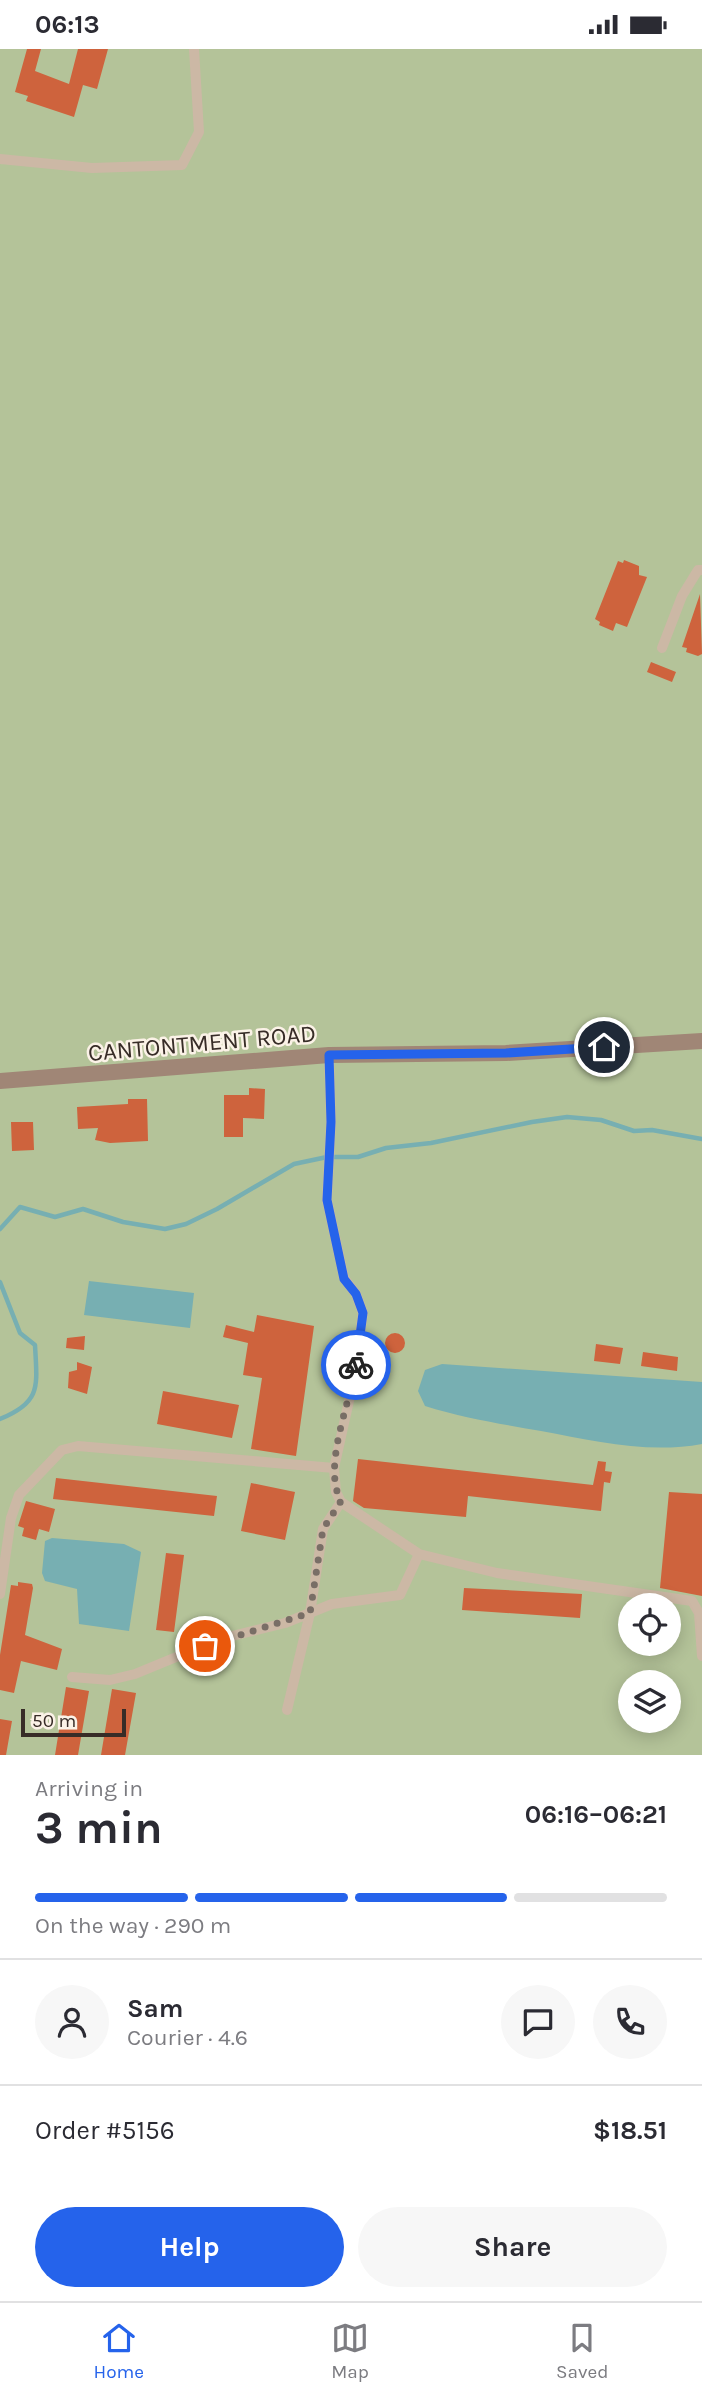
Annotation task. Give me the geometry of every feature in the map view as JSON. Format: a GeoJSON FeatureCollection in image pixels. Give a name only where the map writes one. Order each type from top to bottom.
{"type":"FeatureCollection","features":[{"type":"Feature","properties":{"kind":"street"},"geometry":{"type":"LineString","coordinates":[[0,159],[92,168],[182,165],[199,132],[194,49]]}},
{"type":"Feature","properties":{"kind":"street"},"geometry":{"type":"LineString","coordinates":[[662,648],[682,596],[698,570],[702,570]]}},
{"type":"Feature","properties":{"kind":"street","name":"CANTONTMENT ROAD"},"geometry":{"type":"LineString","coordinates":[[0,1081],[329,1055],[506,1053],[702,1041]]}},
{"type":"Feature","properties":{"kind":"street"},"geometry":{"type":"LineString","coordinates":[[329,1055],[331,1122],[327,1200],[344,1279],[356,1294],[363,1313],[353,1383],[334,1468],[336,1492],[341,1501],[419,1554],[496,1573],[692,1601],[699,1613],[702,1656]]}},
{"type":"Feature","properties":{"kind":"street"},"geometry":{"type":"LineString","coordinates":[[0,1594],[11,1518],[19,1495],[62,1450],[78,1446],[334,1468]]}},
{"type":"Feature","properties":{"kind":"street"},"geometry":{"type":"LineString","coordinates":[[287,1710],[310,1613],[323,1529],[341,1501]]}},
{"type":"Feature","properties":{"kind":"street"},"geometry":{"type":"LineString","coordinates":[[72,1677],[110,1680],[135,1674],[220,1639],[285,1623],[332,1604],[400,1595],[419,1554]]}},
{"type":"Feature","properties":{"kind":"green space"},"geometry":{"type":"Polygon","coordinates":[[[0,49],[702,49],[702,1755],[0,1755],[0,49]]]}},
{"type":"Feature","properties":{"kind":"water"},"geometry":{"type":"Polygon","coordinates":[[[89,1281],[194,1293],[190,1328],[84,1315],[89,1281]]]}},
{"type":"Feature","properties":{"kind":"water"},"geometry":{"type":"Polygon","coordinates":[[[442,1364],[702,1382],[702,1444],[662,1448],[621,1445],[482,1420],[425,1406],[418,1391],[425,1370],[442,1364]]]}},
{"type":"Feature","properties":{"kind":"water"},"geometry":{"type":"Polygon","coordinates":[[[52,1538],[124,1544],[141,1552],[129,1631],[79,1624],[77,1589],[45,1581],[42,1573],[45,1541],[52,1538]]]}},
{"type":"Feature","properties":{"kind":"building"},"geometry":{"type":"Polygon","coordinates":[[[27,49],[41,49],[35,71],[69,84],[78,49],[108,49],[97,89],[83,85],[74,117],[26,101],[28,96],[15,92],[27,49]]]}},
{"type":"Feature","properties":{"kind":"building"},"geometry":{"type":"Polygon","coordinates":[[[624,560],[639,566],[639,575],[647,577],[627,627],[616,623],[613,631],[599,625],[600,622],[595,619],[618,561],[623,563],[624,560]]]}},
{"type":"Feature","properties":{"kind":"building"},"geometry":{"type":"Polygon","coordinates":[[[700,594],[702,654],[698,656],[686,652],[687,648],[682,647],[700,594]]]}},
{"type":"Feature","properties":{"kind":"building"},"geometry":{"type":"Polygon","coordinates":[[[651,662],[676,672],[672,682],[647,672],[651,662]]]}},
{"type":"Feature","properties":{"kind":"building"},"geometry":{"type":"Polygon","coordinates":[[[249,1088],[265,1089],[264,1119],[243,1118],[243,1137],[224,1137],[224,1095],[249,1095],[249,1088]]]}},
{"type":"Feature","properties":{"kind":"building"},"geometry":{"type":"Polygon","coordinates":[[[128,1099],[147,1099],[148,1141],[110,1143],[95,1140],[98,1128],[78,1129],[77,1107],[128,1104],[128,1099]]]}},
{"type":"Feature","properties":{"kind":"building"},"geometry":{"type":"Polygon","coordinates":[[[11,1122],[33,1122],[34,1150],[12,1151],[11,1122]]]}},
{"type":"Feature","properties":{"kind":"building"},"geometry":{"type":"Polygon","coordinates":[[[257,1315],[314,1326],[296,1456],[251,1449],[262,1378],[243,1375],[248,1343],[223,1337],[226,1325],[254,1332],[257,1315]]]}},
{"type":"Feature","properties":{"kind":"building"},"geometry":{"type":"Polygon","coordinates":[[[395,1333],[402,1336],[405,1343],[402,1350],[395,1353],[388,1350],[385,1343],[388,1336],[395,1333]]]}},
{"type":"Feature","properties":{"kind":"building"},"geometry":{"type":"Polygon","coordinates":[[[85,1336],[84,1350],[66,1348],[67,1338],[85,1336]]]}},
{"type":"Feature","properties":{"kind":"building"},"geometry":{"type":"Polygon","coordinates":[[[596,1344],[623,1348],[620,1364],[594,1361],[596,1344]]]}},
{"type":"Feature","properties":{"kind":"building"},"geometry":{"type":"Polygon","coordinates":[[[643,1352],[678,1357],[677,1371],[641,1366],[643,1352]]]}},
{"type":"Feature","properties":{"kind":"building"},"geometry":{"type":"Polygon","coordinates":[[[77,1362],[92,1367],[87,1394],[68,1388],[69,1372],[77,1370],[77,1362]]]}},
{"type":"Feature","properties":{"kind":"building"},"geometry":{"type":"Polygon","coordinates":[[[163,1391],[239,1405],[232,1438],[157,1424],[163,1391]]]}},
{"type":"Feature","properties":{"kind":"building"},"geometry":{"type":"Polygon","coordinates":[[[358,1459],[593,1485],[598,1461],[606,1462],[605,1471],[612,1472],[610,1483],[604,1482],[601,1511],[468,1496],[466,1517],[364,1508],[353,1501],[358,1459]]]}},
{"type":"Feature","properties":{"kind":"building"},"geometry":{"type":"Polygon","coordinates":[[[56,1478],[217,1496],[214,1516],[53,1499],[56,1478]]]}},
{"type":"Feature","properties":{"kind":"building"},"geometry":{"type":"Polygon","coordinates":[[[251,1483],[295,1492],[285,1540],[241,1531],[251,1483]]]}},
{"type":"Feature","properties":{"kind":"building"},"geometry":{"type":"Polygon","coordinates":[[[669,1492],[702,1494],[702,1596],[660,1588],[669,1492]]]}},
{"type":"Feature","properties":{"kind":"building"},"geometry":{"type":"Polygon","coordinates":[[[26,1501],[55,1509],[49,1532],[39,1529],[36,1540],[22,1536],[24,1528],[18,1526],[26,1501]]]}},
{"type":"Feature","properties":{"kind":"building"},"geometry":{"type":"Polygon","coordinates":[[[166,1553],[184,1555],[174,1632],[156,1630],[166,1553]]]}},
{"type":"Feature","properties":{"kind":"building"},"geometry":{"type":"Polygon","coordinates":[[[18,1582],[32,1584],[33,1588],[25,1635],[62,1649],[57,1670],[21,1661],[14,1693],[0,1690],[0,1655],[11,1585],[18,1586],[18,1582]]]}},
{"type":"Feature","properties":{"kind":"building"},"geometry":{"type":"Polygon","coordinates":[[[464,1588],[582,1594],[580,1618],[462,1610],[464,1588]]]}},
{"type":"Feature","properties":{"kind":"building"},"geometry":{"type":"Polygon","coordinates":[[[66,1687],[89,1691],[78,1755],[55,1755],[66,1687]]]}},
{"type":"Feature","properties":{"kind":"building"},"geometry":{"type":"Polygon","coordinates":[[[112,1689],[136,1693],[125,1755],[101,1755],[112,1689]]]}},
{"type":"Feature","properties":{"kind":"building"},"geometry":{"type":"Polygon","coordinates":[[[0,1719],[12,1721],[6,1755],[0,1755],[0,1719]]]}},
{"type":"Feature","properties":{"kind":"waterway"},"geometry":{"type":"LineString","coordinates":[[0,1229],[20,1207],[55,1217],[83,1209],[123,1222],[165,1229],[186,1224],[217,1209],[294,1164],[327,1157],[358,1157],[386,1148],[431,1143],[567,1117],[601,1120],[634,1131],[652,1130],[702,1139]]}},
{"type":"Feature","properties":{"kind":"waterway"},"geometry":{"type":"LineString","coordinates":[[0,1282],[20,1333],[35,1345],[36,1371],[36,1382],[30,1399],[14,1413],[0,1419]]}},
{"type":"Feature","properties":{"kind":"way so far"},"geometry":{"type":"LineString","coordinates":[[205,1646],[220,1639],[285,1623],[310,1613],[323,1529],[341,1501],[336,1492],[334,1468],[356,1365]]}},
{"type":"Feature","properties":{"kind":"route"},"geometry":{"type":"LineString","coordinates":[[356,1365],[363,1313],[356,1294],[344,1279],[327,1200],[331,1122],[329,1055],[506,1053],[604,1047]]}}]}
